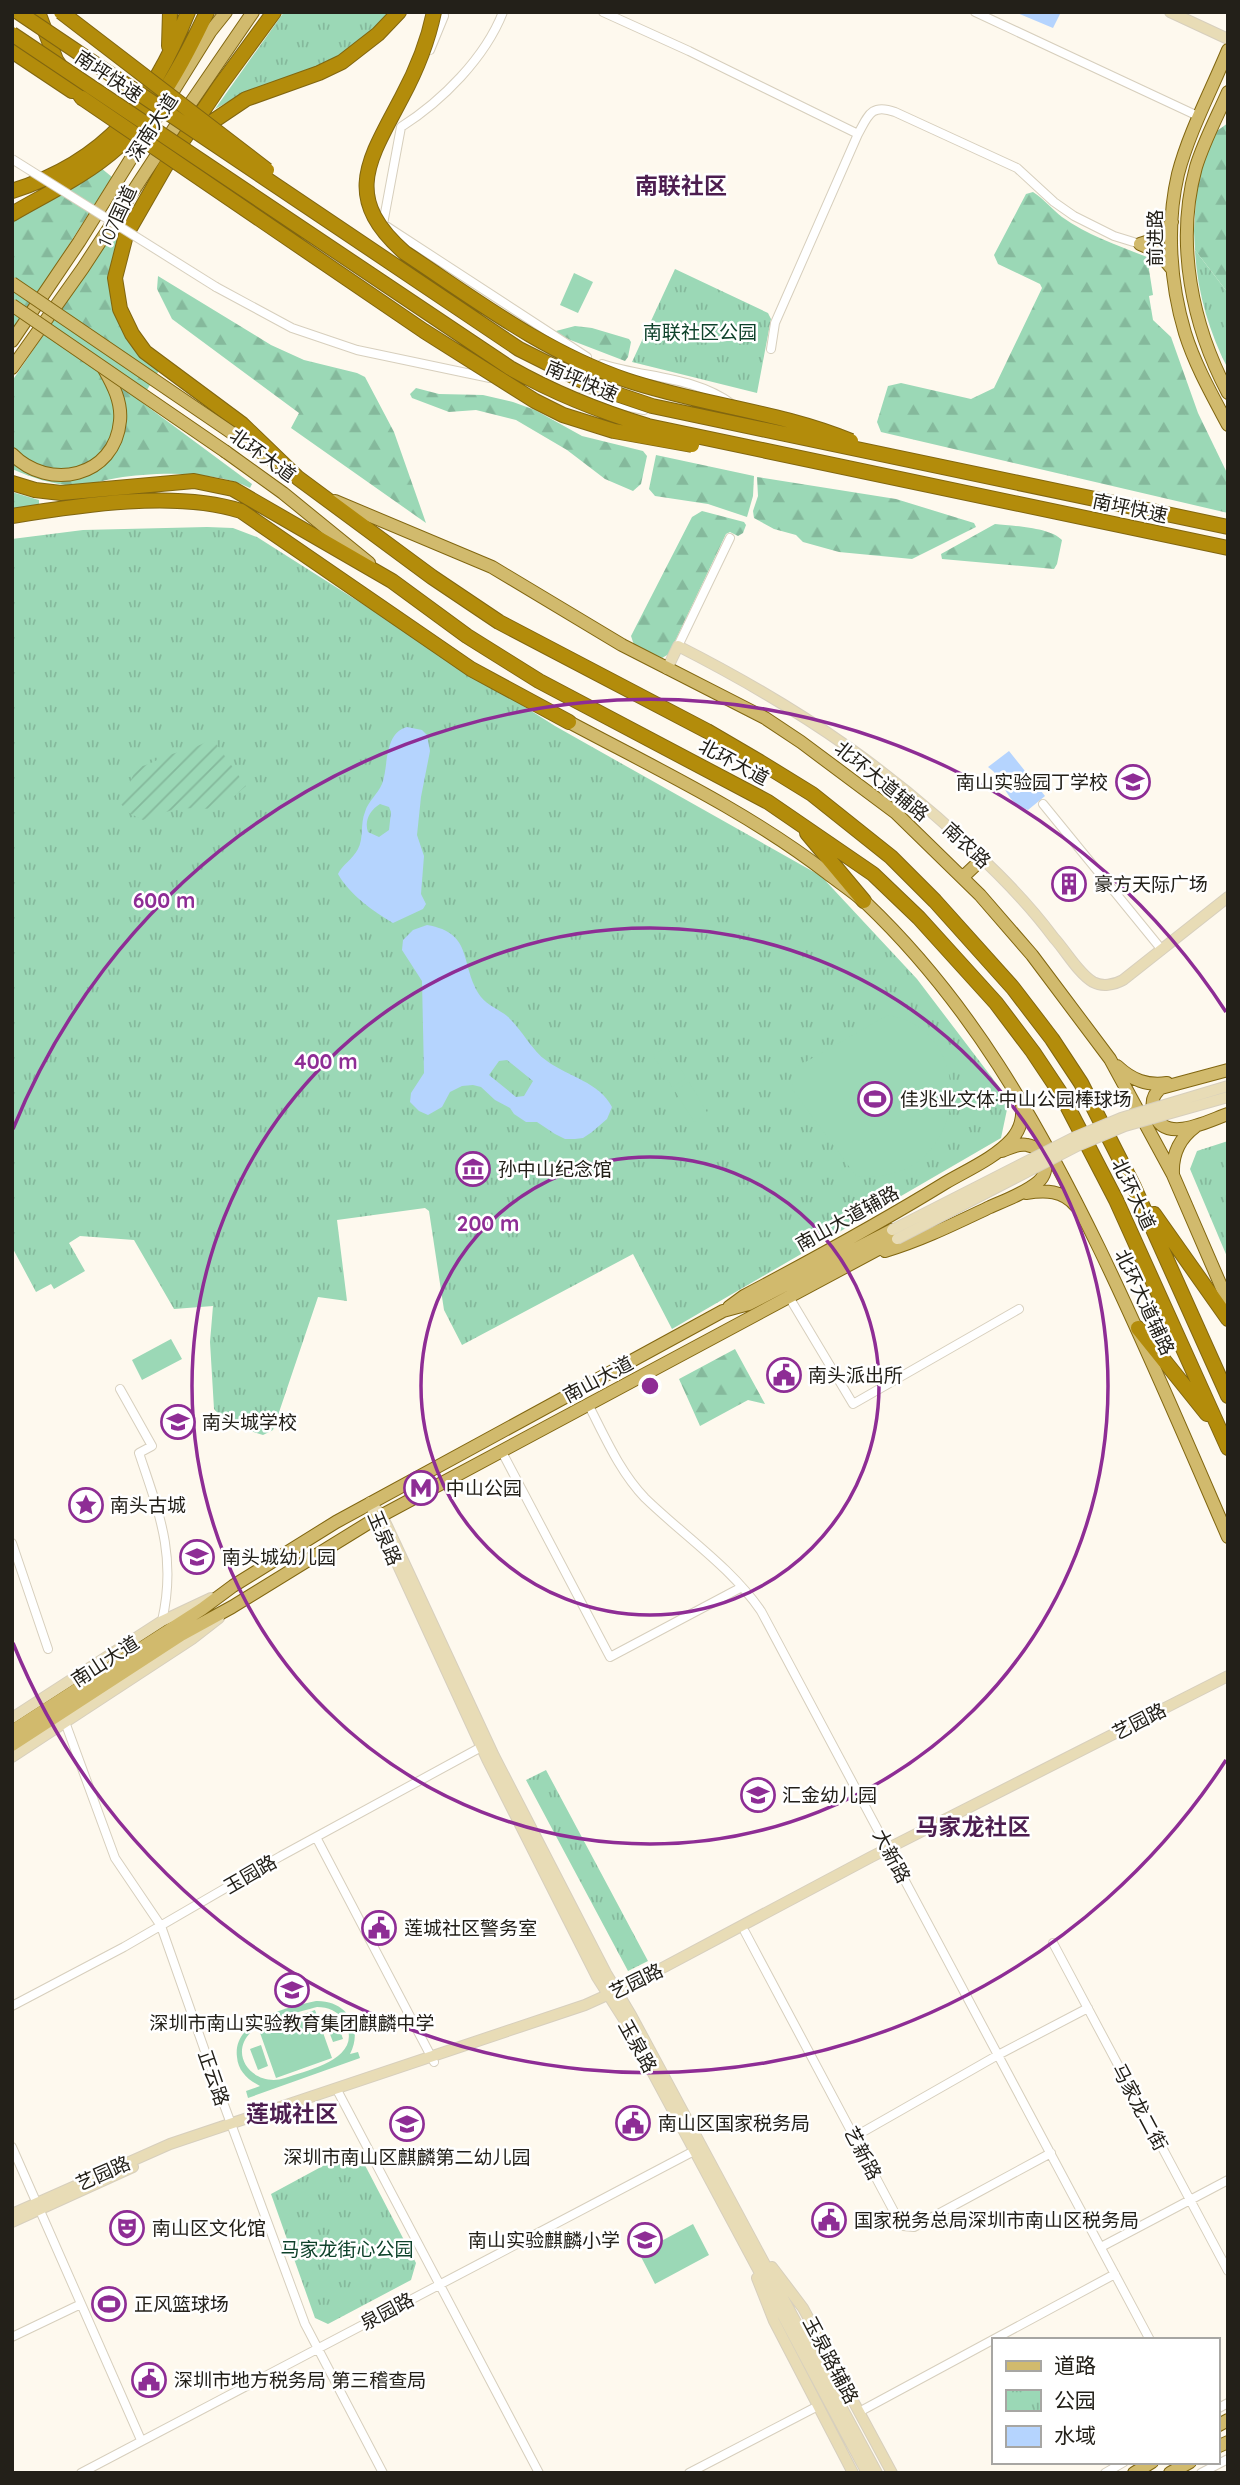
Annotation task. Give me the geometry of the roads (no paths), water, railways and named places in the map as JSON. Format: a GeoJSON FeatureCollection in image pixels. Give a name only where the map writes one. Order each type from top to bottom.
{"type":"FeatureCollection","features":[{"type":"Feature","properties":{"kind":"highway","name":"南坪快速"},"geometry":{"type":"LineString","coordinates":[[18,12],[519,349],[593,386],[652,405],[1228,528]]}},
{"type":"Feature","properties":{"kind":"highway"},"geometry":{"type":"LineString","coordinates":[[38,12],[56,60],[82,98]]}},
{"type":"Feature","properties":{"kind":"highway"},"geometry":{"type":"LineString","coordinates":[[61,12],[251,156],[330,222]]}},
{"type":"Feature","properties":{"kind":"highway"},"geometry":{"type":"LineString","coordinates":[[164,64],[170,33],[170,12]]}},
{"type":"Feature","properties":{"kind":"highway"},"geometry":{"type":"LineString","coordinates":[[12,191],[64,169],[112,136],[136,110],[164,64],[188,12]]}},
{"type":"Feature","properties":{"kind":"highway","name":"107国道"},"geometry":{"type":"LineString","coordinates":[[12,214],[92,167],[116,149],[150,111],[207,12]]}},
{"type":"Feature","properties":{"kind":"highway","name":"107国道"},"geometry":{"type":"LineString","coordinates":[[274,12],[219,86],[142,203],[121,247],[115,278],[120,309],[132,334],[145,352],[298,478]]}},
{"type":"Feature","properties":{"kind":"highway"},"geometry":{"type":"LineString","coordinates":[[175,151],[212,121],[246,99],[319,74],[342,62],[378,34],[399,12]]}},
{"type":"Feature","properties":{"kind":"highway"},"geometry":{"type":"LineString","coordinates":[[433,12],[415,69],[378,141],[366,176],[371,211],[379,227],[391,241],[528,335],[560,353],[657,390],[773,415],[838,435],[887,456]]}},
{"type":"Feature","properties":{"kind":"highway","name":"南坪快速"},"geometry":{"type":"LineString","coordinates":[[12,34],[433,317],[543,387],[583,405],[648,426],[764,452],[1228,548]]}},
{"type":"Feature","properties":{"kind":"highway"},"geometry":{"type":"LineString","coordinates":[[12,51],[424,331],[535,401],[563,415],[614,430],[690,444],[764,452]]}},
{"type":"Feature","properties":{"kind":"highway"},"geometry":{"type":"LineString","coordinates":[[140,142],[150,111]]}},
{"type":"Feature","properties":{"kind":"highway","name":"北环大道"},"geometry":{"type":"LineString","coordinates":[[298,478],[432,577],[499,622],[707,731],[760,762],[812,794],[891,857],[1013,988],[1081,1083],[1134,1186],[1228,1396]]}},
{"type":"Feature","properties":{"kind":"highway"},"geometry":{"type":"LineString","coordinates":[[12,483],[47,492],[72,493],[194,481],[221,485],[246,495],[392,582]]}},
{"type":"Feature","properties":{"kind":"highway"},"geometry":{"type":"LineString","coordinates":[[12,516],[124,503],[215,503],[242,511],[459,662],[569,722]]}},
{"type":"Feature","properties":{"kind":"highway","name":"北环大道"},"geometry":{"type":"LineString","coordinates":[[392,582],[467,636],[539,681],[795,819],[873,874],[919,918],[996,1003],[1060,1094],[1111,1189],[1228,1448]]}},
{"type":"Feature","properties":{"kind":"highway"},"geometry":{"type":"LineString","coordinates":[[795,819],[864,901]]}},
{"type":"Feature","properties":{"kind":"highway"},"geometry":{"type":"LineString","coordinates":[[1134,1186],[1228,1319]]}},
{"type":"Feature","properties":{"kind":"highway"},"geometry":{"type":"LineString","coordinates":[[1138,1328],[1220,1429]]}},
{"type":"Feature","properties":{"kind":"main road","name":"深南大道"},"geometry":{"type":"LineString","coordinates":[[12,341],[79,242],[140,142],[226,12]]}},
{"type":"Feature","properties":{"kind":"main road","name":"深南大道"},"geometry":{"type":"LineString","coordinates":[[12,368],[83,268],[253,12]]}},
{"type":"Feature","properties":{"kind":"main road","name":"前进路"},"geometry":{"type":"LineString","coordinates":[[1228,50],[1177,181],[1172,222],[1173,272],[1185,333],[1199,369],[1228,425]]}},
{"type":"Feature","properties":{"kind":"main road","name":"前进路"},"geometry":{"type":"LineString","coordinates":[[1228,92],[1196,168],[1190,208],[1189,268],[1197,319],[1210,358],[1228,393]]}},
{"type":"Feature","properties":{"kind":"main road"},"geometry":{"type":"LineString","coordinates":[[1210,132],[1228,119]]}},
{"type":"Feature","properties":{"kind":"main road"},"geometry":{"type":"LineString","coordinates":[[1177,181],[1178,186],[1183,189],[1188,189],[1193,184]]}},
{"type":"Feature","properties":{"kind":"main road"},"geometry":{"type":"LineString","coordinates":[[1173,206],[1175,201],[1183,200],[1188,202],[1190,208]]}},
{"type":"Feature","properties":{"kind":"main road"},"geometry":{"type":"LineString","coordinates":[[1140,244],[1159,238],[1172,222]]}},
{"type":"Feature","properties":{"kind":"main road"},"geometry":{"type":"LineString","coordinates":[[1140,244],[1158,252],[1173,272]]}},
{"type":"Feature","properties":{"kind":"main road","name":"北环大道"},"geometry":{"type":"LineString","coordinates":[[12,283],[239,429]]}},
{"type":"Feature","properties":{"kind":"main road","name":"北环大道"},"geometry":{"type":"LineString","coordinates":[[12,305],[283,493],[392,582]]}},
{"type":"Feature","properties":{"kind":"main road"},"geometry":{"type":"LineString","coordinates":[[12,454],[29,468],[60,476],[86,471],[100,462],[117,434],[120,419],[119,401],[104,368]]}},
{"type":"Feature","properties":{"kind":"main road","name":"北环大道辅路"},"geometry":{"type":"LineString","coordinates":[[321,496],[492,568],[622,645],[765,718],[895,813],[963,877],[1032,955],[1110,1059],[1173,1175],[1228,1303]]}},
{"type":"Feature","properties":{"kind":"main road","name":"北环大道辅路"},"geometry":{"type":"LineString","coordinates":[[569,722],[752,820],[796,849],[864,901],[906,945],[971,1023],[1060,1167],[1138,1328],[1228,1537]]}},
{"type":"Feature","properties":{"kind":"main road"},"geometry":{"type":"LineString","coordinates":[[963,877],[982,859]]}},
{"type":"Feature","properties":{"kind":"main road"},"geometry":{"type":"LineString","coordinates":[[1110,1059],[1135,1080],[1146,1083],[1185,1080],[1228,1069]]}},
{"type":"Feature","properties":{"kind":"main road"},"geometry":{"type":"LineString","coordinates":[[1185,1080],[1157,1091],[1152,1104],[1162,1126],[1173,1130],[1228,1114]]}},
{"type":"Feature","properties":{"kind":"main road"},"geometry":{"type":"LineString","coordinates":[[988,1157],[1005,1145],[1020,1126],[1023,1115],[1021,1100]]}},
{"type":"Feature","properties":{"kind":"main road"},"geometry":{"type":"LineString","coordinates":[[1173,1175],[1172,1165],[1178,1145],[1189,1132],[1208,1121]]}},
{"type":"Feature","properties":{"kind":"main road"},"geometry":{"type":"LineString","coordinates":[[855,1255],[919,1240],[1015,1195],[1044,1175],[1046,1163],[1039,1151],[1029,1145],[1017,1145],[988,1157]]}},
{"type":"Feature","properties":{"kind":"main road","name":"南山大道辅路"},"geometry":{"type":"LineString","coordinates":[[723,1311],[744,1296],[869,1228],[988,1157]]}},
{"type":"Feature","properties":{"kind":"main road"},"geometry":{"type":"LineString","coordinates":[[1015,1195],[1036,1191],[1059,1193],[1072,1201],[1084,1217]]}},
{"type":"Feature","properties":{"kind":"main road","name":"南山大道"},"geometry":{"type":"LineString","coordinates":[[12,1731],[223,1592],[370,1502],[723,1311],[749,1304],[894,1234]]}},
{"type":"Feature","properties":{"kind":"main road","name":"南山大道"},"geometry":{"type":"LineString","coordinates":[[12,1745],[181,1634],[232,1607],[378,1518],[789,1297],[855,1255]]}},
{"type":"Feature","properties":{"kind":"main road"},"geometry":{"type":"LineString","coordinates":[[130,1680],[134,1666]]}},
{"type":"Feature","properties":{"kind":"main road"},"geometry":{"type":"LineString","coordinates":[[1170,2473],[1186,2464]]}},
{"type":"Feature","properties":{"kind":"street"},"geometry":{"type":"LineString","coordinates":[[401,127],[393,122],[444,16],[433,12]]}},
{"type":"Feature","properties":{"kind":"street"},"geometry":{"type":"LineString","coordinates":[[503,12],[479,55],[439,96],[401,127],[383,224],[587,357],[608,366],[699,386],[715,393],[770,436]]}},
{"type":"Feature","properties":{"kind":"street"},"geometry":{"type":"LineString","coordinates":[[603,12],[859,134]]}},
{"type":"Feature","properties":{"kind":"street"},"geometry":{"type":"LineString","coordinates":[[975,12],[1200,117]]}},
{"type":"Feature","properties":{"kind":"street"},"geometry":{"type":"LineString","coordinates":[[1170,12],[1228,39]]}},
{"type":"Feature","properties":{"kind":"street"},"geometry":{"type":"LineString","coordinates":[[771,349],[775,323],[859,134],[871,112],[879,109],[888,110],[1017,169],[1074,216],[1114,236],[1140,244]]}},
{"type":"Feature","properties":{"kind":"street"},"geometry":{"type":"LineString","coordinates":[[12,159],[216,287],[292,328],[357,350],[1228,528]]}},
{"type":"Feature","properties":{"kind":"street"},"geometry":{"type":"LineString","coordinates":[[667,669],[730,538]]}},
{"type":"Feature","properties":{"kind":"street","name":"南农路"},"geometry":{"type":"LineString","coordinates":[[678,646],[763,690],[843,741],[898,782],[982,859],[1041,921],[1084,974],[1096,984],[1110,985],[1123,980],[1228,897]]}},
{"type":"Feature","properties":{"kind":"street"},"geometry":{"type":"LineString","coordinates":[[1043,804],[1161,950]]}},
{"type":"Feature","properties":{"kind":"street","name":"南山大道"},"geometry":{"type":"LineString","coordinates":[[894,1234],[1073,1138],[1121,1118],[1228,1086]]}},
{"type":"Feature","properties":{"kind":"street","name":"南山大道"},"geometry":{"type":"LineString","coordinates":[[894,1234],[1077,1146],[1125,1126],[1228,1097]]}},
{"type":"Feature","properties":{"kind":"street"},"geometry":{"type":"LineString","coordinates":[[789,1297],[852,1404],[1019,1309]]}},
{"type":"Feature","properties":{"kind":"street"},"geometry":{"type":"LineString","coordinates":[[723,1311],[732,1328]]}},
{"type":"Feature","properties":{"kind":"street"},"geometry":{"type":"LineString","coordinates":[[120,1389],[152,1446],[139,1453],[166,1538],[168,1577],[162,1621]]}},
{"type":"Feature","properties":{"kind":"street","name":"大新路"},"geometry":{"type":"LineString","coordinates":[[589,1406],[625,1471],[644,1497],[742,1587],[766,1620],[1149,2338]]}},
{"type":"Feature","properties":{"kind":"street"},"geometry":{"type":"LineString","coordinates":[[502,1452],[611,1657],[742,1587]]}},
{"type":"Feature","properties":{"kind":"street","name":"玉泉路"},"geometry":{"type":"LineString","coordinates":[[370,1502],[485,1745],[694,2151],[756,2257],[867,2473]]}},
{"type":"Feature","properties":{"kind":"street"},"geometry":{"type":"LineString","coordinates":[[12,1543],[48,1649]]}},
{"type":"Feature","properties":{"kind":"street"},"geometry":{"type":"LineString","coordinates":[[12,1718],[162,1621],[223,1592]]}},
{"type":"Feature","properties":{"kind":"street"},"geometry":{"type":"LineString","coordinates":[[12,1757],[192,1639],[232,1607]]}},
{"type":"Feature","properties":{"kind":"street","name":"艺园路"},"geometry":{"type":"LineString","coordinates":[[614,1996],[1228,1676]]}},
{"type":"Feature","properties":{"kind":"street","name":"艺园路"},"geometry":{"type":"LineString","coordinates":[[12,2214],[38,2206],[231,2126],[614,1996],[745,1932],[890,1851],[1228,1684]]}},
{"type":"Feature","properties":{"kind":"street","name":"正云路"},"geometry":{"type":"LineString","coordinates":[[65,1722],[115,1858],[161,1926],[231,2126],[305,2324],[383,2473]]}},
{"type":"Feature","properties":{"kind":"street","name":"玉园路"},"geometry":{"type":"LineString","coordinates":[[12,2006],[485,1745]]}},
{"type":"Feature","properties":{"kind":"street"},"geometry":{"type":"LineString","coordinates":[[316,1837],[433,2059]]}},
{"type":"Feature","properties":{"kind":"street","name":"艺新路"},"geometry":{"type":"LineString","coordinates":[[745,1932],[904,2226],[910,2228],[1051,2153]]}},
{"type":"Feature","properties":{"kind":"street","name":"马家龙二街"},"geometry":{"type":"LineString","coordinates":[[1053,1943],[1228,2271]]}},
{"type":"Feature","properties":{"kind":"street","name":"玉泉路"},"geometry":{"type":"LineString","coordinates":[[614,1996],[877,2473]]}},
{"type":"Feature","properties":{"kind":"street"},"geometry":{"type":"LineString","coordinates":[[854,2137],[998,2055],[1088,2008]]}},
{"type":"Feature","properties":{"kind":"street"},"geometry":{"type":"LineString","coordinates":[[337,2090],[539,2473]]}},
{"type":"Feature","properties":{"kind":"street"},"geometry":{"type":"LineString","coordinates":[[12,2147],[141,2440]]}},
{"type":"Feature","properties":{"kind":"street","name":"泉园路"},"geometry":{"type":"LineString","coordinates":[[81,2473],[694,2151]]}},
{"type":"Feature","properties":{"kind":"street"},"geometry":{"type":"LineString","coordinates":[[1101,2248],[1228,2180]]}},
{"type":"Feature","properties":{"kind":"street","name":"艺园路"},"geometry":{"type":"LineString","coordinates":[[12,2222],[38,2206]]}},
{"type":"Feature","properties":{"kind":"street","name":"玉泉路辅路"},"geometry":{"type":"LineString","coordinates":[[756,2257],[766,2305],[853,2473]]}},
{"type":"Feature","properties":{"kind":"street","name":"玉泉路辅路"},"geometry":{"type":"LineString","coordinates":[[756,2257],[784,2280],[803,2308],[892,2473]]}},
{"type":"Feature","properties":{"kind":"street"},"geometry":{"type":"LineString","coordinates":[[996,2338],[1115,2274]]}},
{"type":"Feature","properties":{"kind":"street"},"geometry":{"type":"LineString","coordinates":[[12,2337],[81,2304]]}},
{"type":"Feature","properties":{"kind":"street"},"geometry":{"type":"LineString","coordinates":[[859,2412],[992,2340]]}},
{"type":"Feature","properties":{"kind":"street"},"geometry":{"type":"LineString","coordinates":[[689,2473],[818,2406]]}},
{"type":"Feature","properties":{"kind":"street"},"geometry":{"type":"LineString","coordinates":[[1105,2473],[1121,2464]]}},
{"type":"Feature","properties":{"kind":"street"},"geometry":{"type":"LineString","coordinates":[[1201,2473],[1218,2464]]}},
{"type":"Feature","properties":{"kind":"water"},"geometry":{"type":"Polygon","coordinates":[[[1015,12],[1061,12],[1053,28],[1015,12]]]}},
{"type":"Feature","properties":{"kind":"water"},"geometry":{"type":"Polygon","coordinates":[[[407,727],[422,730],[427,735],[430,751],[417,835],[424,856],[421,894],[426,904],[423,909],[393,923],[362,902],[338,874],[358,849],[365,812],[382,784],[390,743],[399,731],[407,727]],[[380,804],[373,809],[367,820],[368,832],[379,837],[389,830],[389,807],[380,804]]]}},
{"type":"Feature","properties":{"kind":"water"},"geometry":{"type":"Polygon","coordinates":[[[1009,751],[1045,796],[1028,810],[1013,801],[999,778],[988,767],[1009,751]]]}},
{"type":"Feature","properties":{"kind":"water"},"geometry":{"type":"Polygon","coordinates":[[[427,925],[453,935],[464,952],[474,985],[481,997],[507,1016],[547,1061],[599,1092],[612,1107],[607,1119],[583,1138],[565,1139],[537,1122],[526,1122],[481,1087],[473,1085],[462,1086],[450,1092],[442,1107],[428,1115],[419,1111],[410,1102],[411,1093],[424,1073],[422,981],[402,950],[403,940],[413,930],[427,925]],[[507,1060],[499,1061],[489,1075],[516,1097],[524,1096],[533,1081],[507,1060]]]}},
{"type":"Feature","properties":{"kind":"place","name":"南山实验园丁学校"},"geometry":{"type":"Point","coordinates":[1133,782]}},
{"type":"Feature","properties":{"kind":"place","name":"豪方天际广场"},"geometry":{"type":"Point","coordinates":[1069,884]}},
{"type":"Feature","properties":{"kind":"place","name":"佳兆业文体·中山公园棒球场"},"geometry":{"type":"Point","coordinates":[875,1099]}},
{"type":"Feature","properties":{"kind":"place","name":"孙中山纪念馆"},"geometry":{"type":"Point","coordinates":[473,1169]}},
{"type":"Feature","properties":{"kind":"place","name":"南头派出所"},"geometry":{"type":"Point","coordinates":[784,1375]}},
{"type":"Feature","properties":{"kind":"place","name":"南头城学校"},"geometry":{"type":"Point","coordinates":[178,1422]}},
{"type":"Feature","properties":{"kind":"place","name":"中山公园"},"geometry":{"type":"Point","coordinates":[421,1488]}},
{"type":"Feature","properties":{"kind":"place","name":"南头古城"},"geometry":{"type":"Point","coordinates":[86,1505]}},
{"type":"Feature","properties":{"kind":"place","name":"南头城幼儿园"},"geometry":{"type":"Point","coordinates":[197,1557]}},
{"type":"Feature","properties":{"kind":"place","name":"汇金幼儿园"},"geometry":{"type":"Point","coordinates":[758,1795]}},
{"type":"Feature","properties":{"kind":"place","name":"莲城社区警务室"},"geometry":{"type":"Point","coordinates":[379,1928]}},
{"type":"Feature","properties":{"kind":"place","name":"深圳市南山实验教育集团麒麟中学"},"geometry":{"type":"Point","coordinates":[292,1990]}},
{"type":"Feature","properties":{"kind":"place","name":"南山区国家税务局"},"geometry":{"type":"Point","coordinates":[633,2123]}},
{"type":"Feature","properties":{"kind":"place","name":"深圳市南山区麒麟第二幼儿园"},"geometry":{"type":"Point","coordinates":[407,2124]}},
{"type":"Feature","properties":{"kind":"place","name":"国家税务总局深圳市南山区税务局"},"geometry":{"type":"Point","coordinates":[829,2220]}},
{"type":"Feature","properties":{"kind":"place","name":"南山区文化馆"},"geometry":{"type":"Point","coordinates":[127,2228]}},
{"type":"Feature","properties":{"kind":"place","name":"南山实验麒麟小学"},"geometry":{"type":"Point","coordinates":[645,2240]}},
{"type":"Feature","properties":{"kind":"place","name":"正风篮球场"},"geometry":{"type":"Point","coordinates":[109,2304]}},
{"type":"Feature","properties":{"kind":"place","name":"深圳市地方税务局 第三稽查局"},"geometry":{"type":"Point","coordinates":[149,2380]}},
{"type":"Feature","properties":{"kind":"district","name":"南联社区"},"geometry":{"type":"Point","coordinates":[681,186]}},
{"type":"Feature","properties":{"kind":"district","name":"马家龙社区"},"geometry":{"type":"Point","coordinates":[973,1827]}},
{"type":"Feature","properties":{"kind":"district","name":"莲城社区"},"geometry":{"type":"Point","coordinates":[292,2114]}},
{"type":"Feature","properties":{"kind":"park label","name":"南联社区公园"},"geometry":{"type":"Point","coordinates":[700,332]}},
{"type":"Feature","properties":{"kind":"park label","name":"马家龙街心公园"},"geometry":{"type":"Point","coordinates":[347,2249]}}]}
